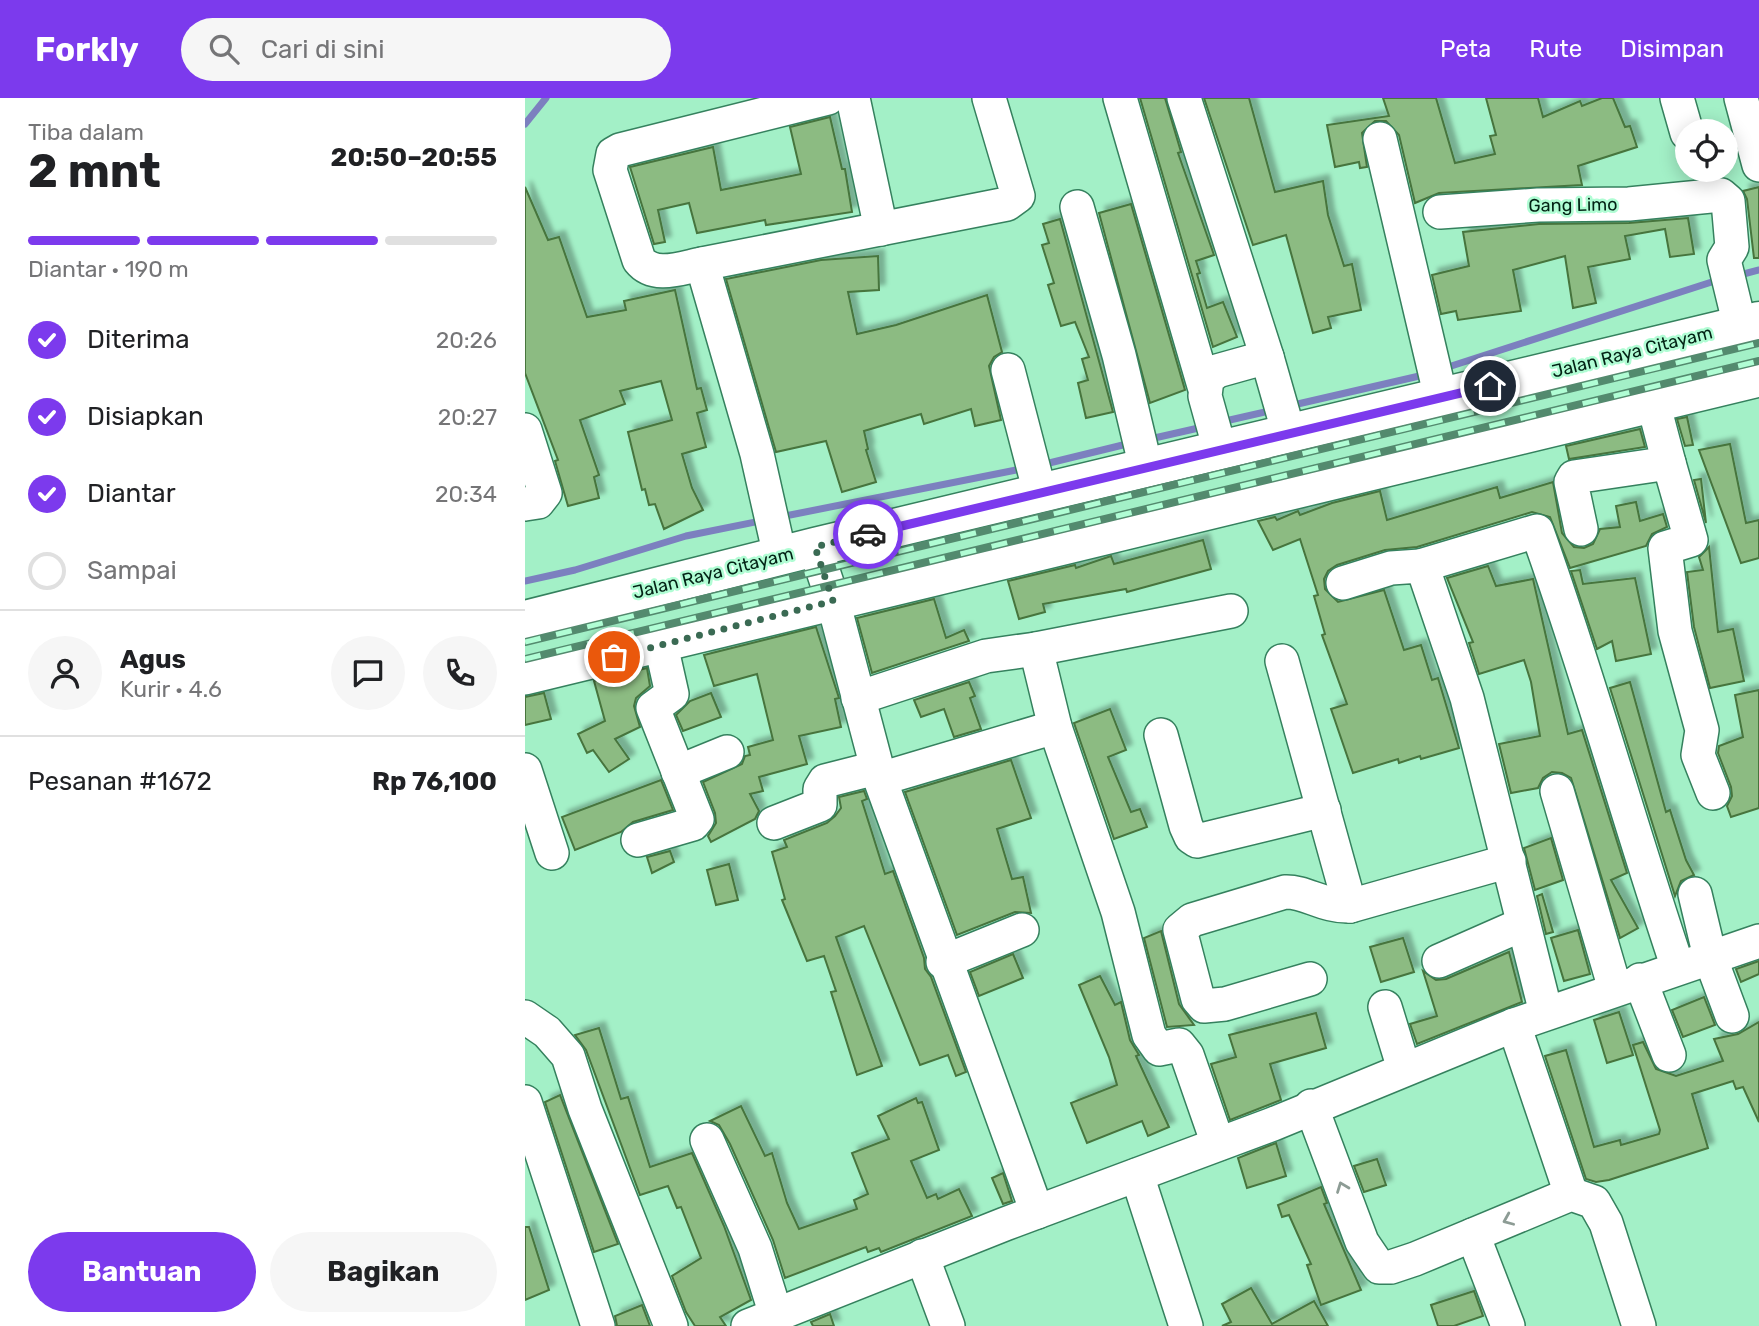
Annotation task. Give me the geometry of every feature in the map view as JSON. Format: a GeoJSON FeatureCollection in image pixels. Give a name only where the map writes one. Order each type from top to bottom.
{"type":"FeatureCollection","features":[{"type":"Feature","properties":{"kind":"main road","name":"Jalan Raya Citayam"},"geometry":{"type":"LineString","coordinates":[[526,611],[790,546],[1034,470],[1218,445],[1438,387],[1739,300]]}},
{"type":"Feature","properties":{"kind":"street"},"geometry":{"type":"LineString","coordinates":[[828,98],[620,150],[613,154],[610,170],[639,260],[653,271],[702,264],[1007,204],[1018,195],[989,98]]}},
{"type":"Feature","properties":{"kind":"street"},"geometry":{"type":"LineString","coordinates":[[853,98],[881,229]]}},
{"type":"Feature","properties":{"kind":"street"},"geometry":{"type":"LineString","coordinates":[[1120,98],[1218,445]]}},
{"type":"Feature","properties":{"kind":"street"},"geometry":{"type":"LineString","coordinates":[[1184,98],[1270,365],[1286,425]]}},
{"type":"Feature","properties":{"kind":"street"},"geometry":{"type":"LineString","coordinates":[[1677,98],[1683,119]]}},
{"type":"Feature","properties":{"kind":"street"},"geometry":{"type":"LineString","coordinates":[[1741,98],[1759,165]]}},
{"type":"Feature","properties":{"kind":"street"},"geometry":{"type":"LineString","coordinates":[[1380,139],[1438,387]]}},
{"type":"Feature","properties":{"kind":"street"},"geometry":{"type":"LineString","coordinates":[[1702,182],[1728,201],[1739,300]]}},
{"type":"Feature","properties":{"kind":"street","name":"Gang Limo"},"geometry":{"type":"LineString","coordinates":[[1440,212],[1538,205],[1629,204],[1702,182]]}},
{"type":"Feature","properties":{"kind":"street"},"geometry":{"type":"LineString","coordinates":[[1077,208],[1104,300],[1143,455]]}},
{"type":"Feature","properties":{"kind":"street"},"geometry":{"type":"LineString","coordinates":[[702,264],[767,497],[790,546],[833,601],[878,774],[943,962],[1037,1212]]}},
{"type":"Feature","properties":{"kind":"street"},"geometry":{"type":"LineString","coordinates":[[1206,396],[1207,379],[1217,371],[1270,365]]}},
{"type":"Feature","properties":{"kind":"street"},"geometry":{"type":"LineString","coordinates":[[1008,370],[1034,470]]}},
{"type":"Feature","properties":{"kind":"street"},"geometry":{"type":"LineString","coordinates":[[525,678],[833,601],[1759,380]]}},
{"type":"Feature","properties":{"kind":"street"},"geometry":{"type":"LineString","coordinates":[[1654,406],[1691,540],[1665,548],[1671,609],[1702,730],[1698,755],[1713,793]]}},
{"type":"Feature","properties":{"kind":"street"},"geometry":{"type":"LineString","coordinates":[[525,430],[545,492],[538,502],[525,504]]}},
{"type":"Feature","properties":{"kind":"street"},"geometry":{"type":"LineString","coordinates":[[1581,529],[1571,482],[1574,477],[1669,463]]}},
{"type":"Feature","properties":{"kind":"street"},"geometry":{"type":"LineString","coordinates":[[1343,583],[1398,567],[1420,566],[1537,531],[1565,608],[1629,822],[1678,968]]}},
{"type":"Feature","properties":{"kind":"street"},"geometry":{"type":"LineString","coordinates":[[1420,566],[1431,589],[1467,698],[1546,1013]]}},
{"type":"Feature","properties":{"kind":"street"},"geometry":{"type":"LineString","coordinates":[[858,698],[986,656],[1036,649],[1231,611]]}},
{"type":"Feature","properties":{"kind":"street"},"geometry":{"type":"LineString","coordinates":[[638,840],[696,822],[653,708],[672,694],[660,645]]}},
{"type":"Feature","properties":{"kind":"street"},"geometry":{"type":"LineString","coordinates":[[1036,649],[1055,727],[1118,912],[1149,1035],[1159,1049],[1179,1045],[1187,1055],[1218,1144]]}},
{"type":"Feature","properties":{"kind":"street"},"geometry":{"type":"LineString","coordinates":[[1282,661],[1350,906]]}},
{"type":"Feature","properties":{"kind":"street"},"geometry":{"type":"LineString","coordinates":[[774,823],[820,805],[820,789],[825,781],[878,774],[1055,727]]}},
{"type":"Feature","properties":{"kind":"street"},"geometry":{"type":"LineString","coordinates":[[1161,734],[1186,826],[1191,837],[1197,841],[1324,810]]}},
{"type":"Feature","properties":{"kind":"street"},"geometry":{"type":"LineString","coordinates":[[678,772],[727,752]]}},
{"type":"Feature","properties":{"kind":"street"},"geometry":{"type":"LineString","coordinates":[[525,769],[552,853]]}},
{"type":"Feature","properties":{"kind":"street"},"geometry":{"type":"LineString","coordinates":[[1557,791],[1627,984],[1669,1055]]}},
{"type":"Feature","properties":{"kind":"street"},"geometry":{"type":"LineString","coordinates":[[1310,979],[1225,1004],[1204,1006],[1198,999],[1180,930],[1192,920],[1285,892],[1293,892],[1332,906],[1350,906],[1509,861]]}},
{"type":"Feature","properties":{"kind":"street"},"geometry":{"type":"LineString","coordinates":[[1695,894],[1710,957],[1732,1016]]}},
{"type":"Feature","properties":{"kind":"street"},"geometry":{"type":"LineString","coordinates":[[1439,961],[1523,924]]}},
{"type":"Feature","properties":{"kind":"street"},"geometry":{"type":"LineString","coordinates":[[943,962],[1022,930]]}},
{"type":"Feature","properties":{"kind":"street"},"geometry":{"type":"LineString","coordinates":[[707,1140],[755,1248],[762,1321],[922,1256],[1218,1144],[1514,1025],[1627,984],[1759,941]]}},
{"type":"Feature","properties":{"kind":"street"},"geometry":{"type":"LineString","coordinates":[[1385,1007],[1404,1069]]}},
{"type":"Feature","properties":{"kind":"street"},"geometry":{"type":"LineString","coordinates":[[525,1017],[554,1039],[568,1056],[585,1109],[671,1326]]}},
{"type":"Feature","properties":{"kind":"street"},"geometry":{"type":"LineString","coordinates":[[1514,1025],[1571,1194]]}},
{"type":"Feature","properties":{"kind":"street"},"geometry":{"type":"LineString","coordinates":[[525,1102],[599,1326]]}},
{"type":"Feature","properties":{"kind":"street"},"geometry":{"type":"LineString","coordinates":[[1311,1106],[1362,1242],[1379,1267],[1391,1268],[1571,1194],[1594,1202],[1607,1223],[1639,1326]]}},
{"type":"Feature","properties":{"kind":"street"},"geometry":{"type":"LineString","coordinates":[[1137,1175],[1186,1326]]}},
{"type":"Feature","properties":{"kind":"street"},"geometry":{"type":"LineString","coordinates":[[1473,1235],[1508,1326]]}},
{"type":"Feature","properties":{"kind":"street"},"geometry":{"type":"LineString","coordinates":[[922,1256],[948,1326]]}},
{"type":"Feature","properties":{"kind":"building"},"geometry":{"type":"Polygon","coordinates":[[[1140,98],[1165,98],[1181,152],[1178,153],[1214,255],[1196,261],[1200,273],[1197,274],[1207,308],[1223,302],[1237,337],[1213,347],[1140,98]]]}},
{"type":"Feature","properties":{"kind":"building"},"geometry":{"type":"Polygon","coordinates":[[[1204,98],[1249,98],[1275,192],[1323,181],[1328,215],[1344,266],[1352,264],[1361,310],[1328,317],[1331,328],[1313,333],[1286,235],[1253,245],[1204,98]]]}},
{"type":"Feature","properties":{"kind":"building"},"geometry":{"type":"Polygon","coordinates":[[[1383,98],[1436,98],[1455,163],[1495,154],[1490,136],[1496,135],[1486,98],[1538,98],[1543,117],[1580,101],[1582,106],[1602,98],[1613,98],[1625,127],[1630,126],[1637,147],[1578,166],[1582,185],[1439,193],[1415,203],[1399,135],[1386,121],[1375,121],[1362,133],[1367,167],[1360,168],[1359,162],[1335,167],[1327,125],[1389,116],[1383,98]]]}},
{"type":"Feature","properties":{"kind":"building"},"geometry":{"type":"Polygon","coordinates":[[[830,117],[842,169],[845,169],[852,212],[766,225],[765,220],[697,233],[689,203],[658,210],[665,242],[654,244],[630,167],[713,147],[721,190],[801,174],[790,127],[830,117]]]}},
{"type":"Feature","properties":{"kind":"building"},"geometry":{"type":"Polygon","coordinates":[[[525,187],[548,240],[559,237],[587,317],[626,310],[624,301],[675,290],[697,389],[701,388],[707,410],[697,413],[706,447],[682,454],[692,488],[703,510],[664,529],[655,504],[649,505],[645,489],[642,490],[628,432],[672,420],[661,381],[620,391],[625,404],[580,420],[599,475],[594,477],[599,498],[568,506],[555,461],[558,460],[525,373],[525,187]]]}},
{"type":"Feature","properties":{"kind":"building"},"geometry":{"type":"Polygon","coordinates":[[[1759,187],[1759,258],[1754,258],[1747,199],[1743,191],[1759,187]]]}},
{"type":"Feature","properties":{"kind":"building"},"geometry":{"type":"Polygon","coordinates":[[[1131,204],[1185,390],[1150,403],[1099,213],[1131,204]]]}},
{"type":"Feature","properties":{"kind":"building"},"geometry":{"type":"Polygon","coordinates":[[[1688,218],[1694,254],[1670,257],[1665,229],[1625,236],[1630,259],[1588,267],[1596,303],[1573,308],[1565,256],[1513,270],[1521,311],[1458,320],[1456,311],[1441,314],[1432,275],[1469,266],[1463,232],[1539,224],[1629,223],[1688,218]]]}},
{"type":"Feature","properties":{"kind":"building"},"geometry":{"type":"Polygon","coordinates":[[[1060,219],[1113,412],[1086,418],[1078,383],[1088,380],[1082,359],[1089,357],[1075,322],[1061,326],[1048,285],[1054,283],[1042,245],[1049,243],[1043,224],[1060,219]]]}},
{"type":"Feature","properties":{"kind":"building"},"geometry":{"type":"Polygon","coordinates":[[[878,256],[879,290],[848,292],[857,334],[896,325],[987,295],[1002,352],[994,357],[989,366],[1001,420],[975,426],[971,409],[924,424],[921,414],[864,431],[866,450],[876,482],[842,492],[826,441],[776,452],[726,279],[821,260],[878,256]]]}},
{"type":"Feature","properties":{"kind":"building"},"geometry":{"type":"Polygon","coordinates":[[[1687,417],[1693,445],[1685,446],[1677,419],[1687,417]]]}},
{"type":"Feature","properties":{"kind":"building"},"geometry":{"type":"Polygon","coordinates":[[[1640,429],[1645,447],[1569,459],[1566,446],[1640,429]]]}},
{"type":"Feature","properties":{"kind":"building"},"geometry":{"type":"Polygon","coordinates":[[[1730,444],[1746,523],[1759,520],[1759,558],[1741,563],[1699,450],[1730,444]]]}},
{"type":"Feature","properties":{"kind":"building"},"geometry":{"type":"Polygon","coordinates":[[[1701,479],[1706,523],[1694,480],[1701,479]]]}},
{"type":"Feature","properties":{"kind":"building"},"geometry":{"type":"Polygon","coordinates":[[[1553,482],[1562,533],[1574,547],[1584,548],[1593,544],[1600,529],[1620,527],[1616,506],[1636,502],[1640,521],[1663,514],[1667,527],[1652,534],[1646,546],[1570,568],[1550,517],[1532,512],[1417,547],[1385,550],[1337,565],[1328,571],[1324,579],[1325,589],[1338,602],[1384,590],[1404,650],[1421,645],[1432,680],[1438,678],[1459,748],[1399,763],[1398,759],[1353,773],[1331,709],[1347,704],[1322,635],[1325,634],[1314,596],[1318,595],[1300,539],[1273,550],[1258,521],[1275,517],[1277,520],[1298,511],[1300,515],[1332,503],[1380,491],[1387,520],[1497,487],[1500,498],[1553,482]]]}},
{"type":"Feature","properties":{"kind":"building"},"geometry":{"type":"Polygon","coordinates":[[[1203,540],[1211,569],[1127,592],[1126,589],[1043,604],[1045,612],[1019,619],[1008,581],[1075,565],[1076,568],[1111,556],[1114,564],[1203,540]]]}},
{"type":"Feature","properties":{"kind":"building"},"geometry":{"type":"Polygon","coordinates":[[[1709,547],[1718,632],[1733,629],[1744,681],[1710,688],[1694,627],[1687,572],[1703,570],[1699,557],[1709,547]]]}},
{"type":"Feature","properties":{"kind":"building"},"geometry":{"type":"Polygon","coordinates":[[[1488,566],[1496,586],[1533,579],[1568,734],[1582,730],[1627,873],[1611,880],[1638,928],[1620,938],[1571,778],[1552,772],[1543,778],[1538,788],[1511,793],[1499,744],[1540,736],[1531,682],[1524,660],[1479,674],[1469,643],[1473,642],[1447,578],[1488,566]]]}},
{"type":"Feature","properties":{"kind":"building"},"geometry":{"type":"Polygon","coordinates":[[[1580,570],[1583,584],[1635,578],[1651,654],[1616,661],[1612,641],[1597,649],[1571,571],[1580,570]]]}},
{"type":"Feature","properties":{"kind":"building"},"geometry":{"type":"Polygon","coordinates":[[[934,599],[946,638],[964,630],[969,641],[872,673],[857,618],[934,599]]]}},
{"type":"Feature","properties":{"kind":"building"},"geometry":{"type":"Polygon","coordinates":[[[816,627],[839,698],[835,699],[841,727],[799,736],[807,764],[759,777],[763,791],[750,794],[759,811],[755,819],[711,842],[708,836],[716,823],[715,813],[703,782],[742,764],[745,756],[750,755],[748,747],[773,740],[757,674],[714,686],[704,655],[816,627]]]}},
{"type":"Feature","properties":{"kind":"building"},"geometry":{"type":"Polygon","coordinates":[[[647,668],[650,686],[636,698],[634,706],[640,727],[615,739],[629,759],[609,772],[593,750],[587,753],[578,734],[605,721],[594,681],[647,668]]]}},
{"type":"Feature","properties":{"kind":"building"},"geometry":{"type":"Polygon","coordinates":[[[969,682],[975,696],[970,698],[981,729],[954,737],[944,709],[921,717],[914,700],[969,682]]]}},
{"type":"Feature","properties":{"kind":"building"},"geometry":{"type":"Polygon","coordinates":[[[1630,682],[1666,812],[1670,810],[1686,860],[1694,875],[1681,881],[1675,896],[1610,688],[1630,682]]]}},
{"type":"Feature","properties":{"kind":"building"},"geometry":{"type":"Polygon","coordinates":[[[1759,690],[1759,808],[1731,817],[1727,806],[1732,796],[1731,787],[1718,753],[1719,746],[1743,737],[1735,695],[1759,690]]]}},
{"type":"Feature","properties":{"kind":"building"},"geometry":{"type":"Polygon","coordinates":[[[544,693],[551,719],[525,725],[525,697],[544,693]]]}},
{"type":"Feature","properties":{"kind":"building"},"geometry":{"type":"Polygon","coordinates":[[[711,693],[721,717],[683,731],[676,715],[690,701],[711,693]]]}},
{"type":"Feature","properties":{"kind":"building"},"geometry":{"type":"Polygon","coordinates":[[[1110,709],[1126,750],[1108,757],[1131,812],[1140,809],[1147,827],[1114,839],[1074,723],[1110,709]]]}},
{"type":"Feature","properties":{"kind":"building"},"geometry":{"type":"Polygon","coordinates":[[[1011,760],[1031,818],[997,829],[1012,879],[1023,877],[1031,913],[1015,912],[957,935],[905,792],[1011,760]]]}},
{"type":"Feature","properties":{"kind":"building"},"geometry":{"type":"Polygon","coordinates":[[[661,780],[673,810],[633,822],[621,832],[575,850],[562,817],[661,780]]]}},
{"type":"Feature","properties":{"kind":"building"},"geometry":{"type":"Polygon","coordinates":[[[864,791],[867,799],[862,801],[885,874],[893,871],[924,958],[925,969],[931,977],[966,1072],[956,1076],[948,1055],[920,1065],[864,926],[836,937],[882,1066],[857,1075],[831,992],[836,991],[824,956],[807,961],[782,900],[785,899],[772,852],[787,847],[784,840],[827,823],[841,808],[839,797],[864,791]]]}},
{"type":"Feature","properties":{"kind":"building"},"geometry":{"type":"Polygon","coordinates":[[[1551,838],[1563,880],[1535,890],[1524,848],[1551,838]]]}},
{"type":"Feature","properties":{"kind":"building"},"geometry":{"type":"Polygon","coordinates":[[[670,851],[674,862],[652,873],[647,857],[670,851]]]}},
{"type":"Feature","properties":{"kind":"building"},"geometry":{"type":"Polygon","coordinates":[[[729,864],[738,900],[716,905],[707,870],[729,864]]]}},
{"type":"Feature","properties":{"kind":"building"},"geometry":{"type":"Polygon","coordinates":[[[1542,894],[1553,932],[1546,934],[1537,896],[1542,894]]]}},
{"type":"Feature","properties":{"kind":"building"},"geometry":{"type":"Polygon","coordinates":[[[1578,930],[1590,974],[1564,981],[1551,938],[1578,930]]]}},
{"type":"Feature","properties":{"kind":"building"},"geometry":{"type":"Polygon","coordinates":[[[1161,931],[1179,1004],[1194,1025],[1167,1027],[1144,938],[1161,931]]]}},
{"type":"Feature","properties":{"kind":"building"},"geometry":{"type":"Polygon","coordinates":[[[1403,938],[1414,972],[1381,982],[1370,947],[1403,938]]]}},
{"type":"Feature","properties":{"kind":"building"},"geometry":{"type":"Polygon","coordinates":[[[1509,952],[1522,1002],[1417,1044],[1410,1024],[1437,1016],[1423,971],[1436,980],[1446,979],[1509,952]]]}},
{"type":"Feature","properties":{"kind":"building"},"geometry":{"type":"Polygon","coordinates":[[[1013,954],[1023,978],[979,996],[970,972],[1013,954]]]}},
{"type":"Feature","properties":{"kind":"building"},"geometry":{"type":"Polygon","coordinates":[[[1759,961],[1759,974],[1741,982],[1736,969],[1759,961]]]}},
{"type":"Feature","properties":{"kind":"building"},"geometry":{"type":"Polygon","coordinates":[[[1100,976],[1115,1005],[1121,1002],[1130,1040],[1139,1055],[1136,1056],[1169,1127],[1148,1136],[1142,1121],[1087,1143],[1071,1103],[1117,1085],[1109,1057],[1079,985],[1100,976]]]}},
{"type":"Feature","properties":{"kind":"building"},"geometry":{"type":"Polygon","coordinates":[[[1704,997],[1715,1025],[1683,1037],[1672,1010],[1704,997]]]}},
{"type":"Feature","properties":{"kind":"building"},"geometry":{"type":"Polygon","coordinates":[[[1619,1012],[1633,1055],[1607,1063],[1594,1020],[1619,1012]]]}},
{"type":"Feature","properties":{"kind":"building"},"geometry":{"type":"Polygon","coordinates":[[[1316,1013],[1326,1048],[1270,1064],[1281,1100],[1230,1120],[1211,1064],[1236,1057],[1229,1035],[1316,1013]]]}},
{"type":"Feature","properties":{"kind":"building"},"geometry":{"type":"Polygon","coordinates":[[[1759,1022],[1759,1122],[1743,1087],[1736,1089],[1733,1081],[1692,1094],[1708,1148],[1609,1180],[1596,1182],[1586,1179],[1545,1056],[1566,1050],[1594,1147],[1620,1140],[1621,1145],[1659,1134],[1660,1130],[1633,1045],[1643,1042],[1656,1069],[1676,1076],[1723,1061],[1714,1039],[1738,1034],[1759,1022]]]}},
{"type":"Feature","properties":{"kind":"building"},"geometry":{"type":"Polygon","coordinates":[[[599,1028],[621,1099],[628,1097],[650,1167],[692,1153],[724,1226],[751,1300],[720,1317],[726,1326],[695,1326],[686,1312],[672,1276],[701,1258],[681,1207],[677,1208],[668,1186],[640,1195],[586,1050],[575,1035],[599,1028]]]}},
{"type":"Feature","properties":{"kind":"building"},"geometry":{"type":"Polygon","coordinates":[[[560,1095],[618,1244],[594,1252],[545,1102],[560,1095]]]}},
{"type":"Feature","properties":{"kind":"building"},"geometry":{"type":"Polygon","coordinates":[[[916,1098],[918,1103],[922,1102],[939,1150],[911,1161],[927,1198],[936,1194],[938,1199],[959,1189],[972,1216],[881,1252],[879,1248],[868,1252],[866,1247],[785,1278],[773,1240],[730,1144],[719,1125],[710,1121],[741,1106],[765,1156],[772,1153],[787,1203],[799,1229],[857,1209],[854,1200],[868,1194],[852,1153],[889,1139],[878,1116],[916,1098]]]}},
{"type":"Feature","properties":{"kind":"building"},"geometry":{"type":"Polygon","coordinates":[[[1276,1143],[1286,1176],[1247,1188],[1238,1158],[1276,1143]]]}},
{"type":"Feature","properties":{"kind":"building"},"geometry":{"type":"Polygon","coordinates":[[[1377,1159],[1386,1185],[1364,1192],[1354,1166],[1377,1159]]]}},
{"type":"Feature","properties":{"kind":"building"},"geometry":{"type":"Polygon","coordinates":[[[1003,1173],[1012,1201],[1003,1204],[992,1178],[1003,1173]]]}},
{"type":"Feature","properties":{"kind":"building"},"geometry":{"type":"Polygon","coordinates":[[[1321,1187],[1327,1203],[1324,1204],[1361,1290],[1321,1305],[1307,1265],[1311,1264],[1289,1215],[1282,1217],[1278,1205],[1321,1187]]]}},
{"type":"Feature","properties":{"kind":"building"},"geometry":{"type":"Polygon","coordinates":[[[525,1227],[529,1227],[549,1290],[525,1300],[525,1227]]]}},
{"type":"Feature","properties":{"kind":"building"},"geometry":{"type":"Polygon","coordinates":[[[1251,1288],[1272,1324],[1314,1301],[1328,1326],[1222,1326],[1231,1322],[1222,1304],[1251,1288]]]}},
{"type":"Feature","properties":{"kind":"building"},"geometry":{"type":"Polygon","coordinates":[[[1474,1291],[1483,1316],[1454,1326],[1438,1326],[1431,1305],[1474,1291]]]}},
{"type":"Feature","properties":{"kind":"building"},"geometry":{"type":"Polygon","coordinates":[[[642,1305],[650,1326],[617,1326],[615,1316],[642,1305]]]}},
{"type":"Feature","properties":{"kind":"building"},"geometry":{"type":"Polygon","coordinates":[[[830,1314],[834,1326],[813,1326],[811,1322],[830,1314]]]}},
{"type":"Feature","properties":{"kind":"waterway"},"geometry":{"type":"LineString","coordinates":[[525,124],[546,98]]}},
{"type":"Feature","properties":{"kind":"waterway"},"geometry":{"type":"LineString","coordinates":[[1736,276],[1759,270]]}},
{"type":"Feature","properties":{"kind":"waterway"},"geometry":{"type":"LineString","coordinates":[[1442,369],[1721,279]]}},
{"type":"Feature","properties":{"kind":"waterway"},"geometry":{"type":"LineString","coordinates":[[1289,406],[1428,374]]}},
{"type":"Feature","properties":{"kind":"waterway"},"geometry":{"type":"LineString","coordinates":[[1221,422],[1274,410]]}},
{"type":"Feature","properties":{"kind":"waterway"},"geometry":{"type":"LineString","coordinates":[[1150,439],[1203,427]]}},
{"type":"Feature","properties":{"kind":"waterway"},"geometry":{"type":"LineString","coordinates":[[1041,465],[1131,443]]}},
{"type":"Feature","properties":{"kind":"waterway"},"geometry":{"type":"LineString","coordinates":[[780,517],[1026,468]]}},
{"type":"Feature","properties":{"kind":"waterway"},"geometry":{"type":"LineString","coordinates":[[525,581],[575,570],[686,536],[765,520]]}},
{"type":"Feature","properties":{"kind":"railway"},"geometry":{"type":"LineString","coordinates":[[525,642],[1759,343]]}},
{"type":"Feature","properties":{"kind":"railway"},"geometry":{"type":"LineString","coordinates":[[525,659],[1759,361]]}},
{"type":"Feature","properties":{"kind":"way so far"},"geometry":{"type":"LineString","coordinates":[[614,657],[833,601],[815,547],[868,534]]}},
{"type":"Feature","properties":{"kind":"route"},"geometry":{"type":"LineString","coordinates":[[868,534],[1490,386]]}}]}
